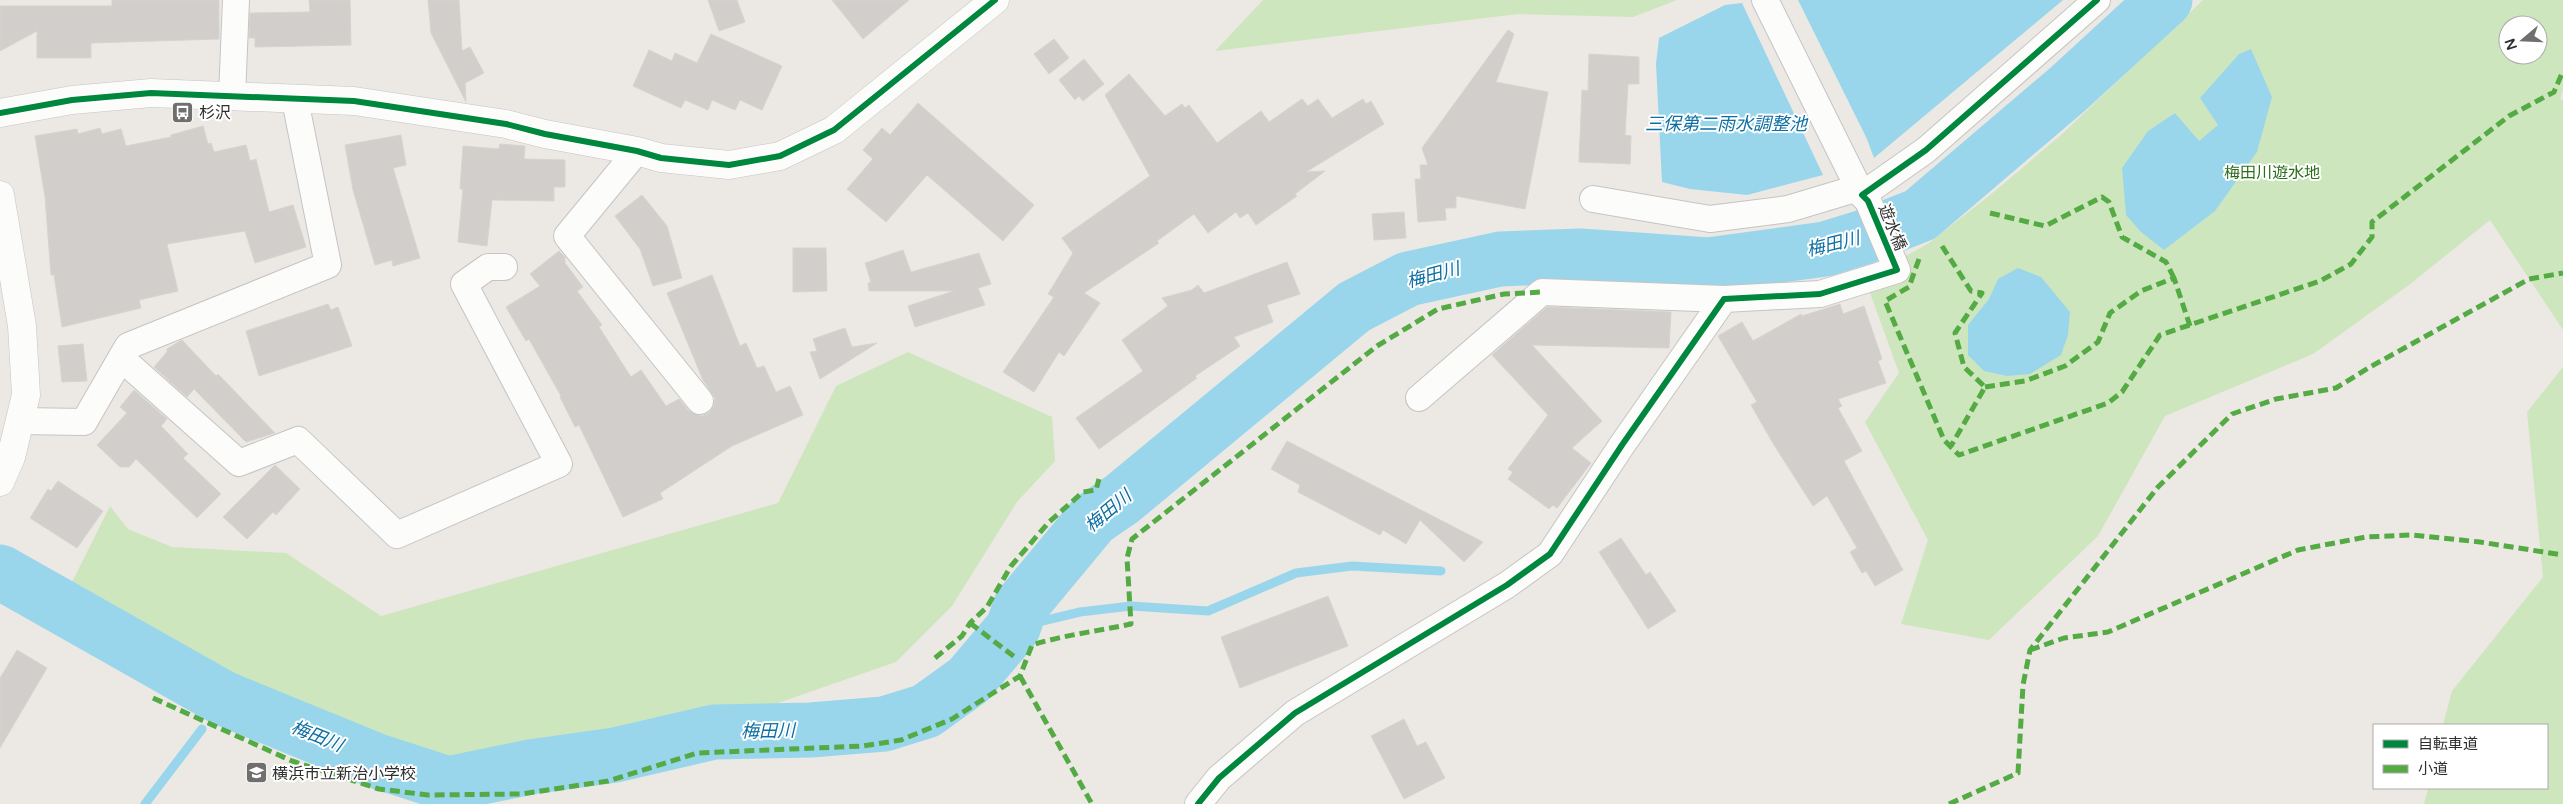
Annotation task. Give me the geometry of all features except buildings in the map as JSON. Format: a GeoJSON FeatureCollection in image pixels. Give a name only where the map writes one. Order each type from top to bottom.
{"type":"FeatureCollection","features":[{"type":"Feature","properties":{"kind":"street"},"geometry":{"type":"LineString","coordinates":[[232,96],[236,0]]}},
{"type":"Feature","properties":{"kind":"street"},"geometry":{"type":"LineString","coordinates":[[0,112],[72,100],[151,93],[354,101],[506,124],[545,134],[637,151],[661,158],[729,165],[780,156],[834,130],[995,0]]}},
{"type":"Feature","properties":{"kind":"street","name":"遊水橋"},"geometry":{"type":"LineString","coordinates":[[1724,299],[1820,294],[1897,270],[1863,195],[1765,0]]}},
{"type":"Feature","properties":{"kind":"street"},"geometry":{"type":"LineString","coordinates":[[1593,199],[1710,219],[1788,209],[1863,195],[1926,150],[2098,0]]}},
{"type":"Feature","properties":{"kind":"street"},"geometry":{"type":"LineString","coordinates":[[20,421],[84,422],[128,346],[328,265],[295,100]]}},
{"type":"Feature","properties":{"kind":"street"},"geometry":{"type":"LineString","coordinates":[[637,151],[567,236],[700,401]]}},
{"type":"Feature","properties":{"kind":"street"},"geometry":{"type":"LineString","coordinates":[[0,195],[22,326],[26,395],[11,457],[0,482]]}},
{"type":"Feature","properties":{"kind":"street"},"geometry":{"type":"LineString","coordinates":[[122,358],[239,463],[298,440],[397,535],[559,464],[464,284],[488,267],[504,266]]}},
{"type":"Feature","properties":{"kind":"street"},"geometry":{"type":"LineString","coordinates":[[1419,398],[1542,292],[1724,299]]}},
{"type":"Feature","properties":{"kind":"street"},"geometry":{"type":"LineString","coordinates":[[1198,804],[1219,778],[1295,713],[1507,585],[1550,554],[1622,445],[1724,299]]}},
{"type":"Feature","properties":{"kind":"green space"},"geometry":{"type":"Polygon","coordinates":[[[1263,0],[1677,0],[1633,17],[1518,14],[1215,51],[1263,0]]]}},
{"type":"Feature","properties":{"kind":"green space","name":"梅田川遊水地"},"geometry":{"type":"Polygon","coordinates":[[[2203,0],[2563,0],[2563,90],[2560,100],[2563,99],[2563,330],[2490,220],[2409,285],[2313,354],[2165,416],[2098,536],[1989,640],[1901,624],[1928,540],[1865,422],[1899,373],[1865,279],[1929,243],[1995,191],[2061,135],[2203,0]]]}},
{"type":"Feature","properties":{"kind":"green space"},"geometry":{"type":"Polygon","coordinates":[[[908,352],[1052,417],[1055,461],[1017,502],[952,606],[896,662],[594,767],[385,777],[70,586],[110,506],[128,529],[172,547],[286,553],[381,616],[778,503],[836,386],[908,352]]]}},
{"type":"Feature","properties":{"kind":"green space"},"geometry":{"type":"Polygon","coordinates":[[[2563,367],[2563,804],[2424,804],[2428,789],[2548,789],[2548,724],[2443,724],[2452,691],[2543,577],[2527,412],[2563,367]]]}},
{"type":"Feature","properties":{"kind":"water"},"geometry":{"type":"Polygon","coordinates":[[[1798,0],[2063,0],[1874,158],[1867,139],[1798,0]]]}},
{"type":"Feature","properties":{"kind":"water","name":"三保第二雨水調整池"},"geometry":{"type":"Polygon","coordinates":[[[1742,3],[1823,175],[1747,195],[1690,189],[1662,182],[1656,64],[1659,38],[1725,5],[1742,3]]]}},
{"type":"Feature","properties":{"kind":"water"},"geometry":{"type":"Polygon","coordinates":[[[2251,49],[2272,97],[2257,152],[2215,211],[2164,250],[2141,232],[2126,215],[2122,168],[2148,131],[2175,113],[2199,141],[2218,125],[2200,98],[2239,54],[2251,49]]]}},
{"type":"Feature","properties":{"kind":"water"},"geometry":{"type":"Polygon","coordinates":[[[2018,268],[2041,277],[2070,312],[2068,335],[2061,355],[2030,374],[2007,376],[1984,371],[1968,355],[1968,325],[1989,299],[1998,279],[2018,268]]]}},
{"type":"Feature","properties":{"kind":"waterway","name":"梅田川"},"geometry":{"type":"LineString","coordinates":[[0,572],[223,698],[377,761],[448,784],[530,767],[615,755],[714,732],[811,730],[884,724],[926,711],[969,680],[1013,628],[1020,607],[1093,519],[1122,499],[1354,307],[1408,279],[1500,259],[1580,256],[1708,265],[1825,249],[1864,237],[1920,215],[2068,89],[2165,0]]}},
{"type":"Feature","properties":{"kind":"waterway"},"geometry":{"type":"LineString","coordinates":[[1013,628],[1080,612],[1131,606],[1208,611],[1296,573],[1352,566],[1441,571]]}},
{"type":"Feature","properties":{"kind":"waterway"},"geometry":{"type":"LineString","coordinates":[[145,804],[202,729]]}},
{"type":"Feature","properties":{"kind":"marked path"},"geometry":{"type":"LineString","coordinates":[[1919,259],[1909,287],[1885,301],[1944,440],[1959,455],[2108,403],[2122,392],[2160,335],[2320,281],[2351,264],[2372,237],[2372,222],[2509,116],[2554,92],[2563,71]]}},
{"type":"Feature","properties":{"kind":"marked path"},"geometry":{"type":"LineString","coordinates":[[1990,213],[2045,226],[2102,197],[2109,202],[2122,237],[2166,262],[2174,278]]}},
{"type":"Feature","properties":{"kind":"marked path"},"geometry":{"type":"LineString","coordinates":[[1942,246],[1971,291],[1982,293],[1955,333],[1964,367],[1985,387],[1951,446]]}},
{"type":"Feature","properties":{"kind":"marked path"},"geometry":{"type":"LineString","coordinates":[[1949,804],[2018,773],[2023,685],[2030,650],[2158,487],[2232,414],[2276,399],[2336,388],[2370,367],[2529,279],[2563,273]]}},
{"type":"Feature","properties":{"kind":"marked path"},"geometry":{"type":"LineString","coordinates":[[1985,387],[2025,381],[2065,366],[2098,342],[2110,313],[2141,291],[2174,278],[2190,326]]}},
{"type":"Feature","properties":{"kind":"marked path"},"geometry":{"type":"LineString","coordinates":[[153,698],[292,761],[379,789],[428,795],[521,794],[608,781],[697,753],[863,746],[901,740],[952,719],[1020,676],[1032,645],[1131,624],[1127,558],[1132,539],[1377,346],[1438,309],[1504,294],[1542,292]]}},
{"type":"Feature","properties":{"kind":"marked path"},"geometry":{"type":"LineString","coordinates":[[935,658],[962,636],[970,623],[987,607],[1011,566],[1049,522],[1083,492],[1096,490],[1099,479]]}},
{"type":"Feature","properties":{"kind":"marked path"},"geometry":{"type":"LineString","coordinates":[[2030,650],[2064,638],[2108,632],[2298,550],[2366,537],[2412,535],[2480,542],[2563,555]]}},
{"type":"Feature","properties":{"kind":"marked path"},"geometry":{"type":"LineString","coordinates":[[970,623],[1016,658]]}},
{"type":"Feature","properties":{"kind":"marked path"},"geometry":{"type":"LineString","coordinates":[[1020,676],[1092,804]]}},
{"type":"Feature","properties":{"kind":"cycle path"},"geometry":{"type":"LineString","coordinates":[[0,113],[72,100],[151,93],[354,101],[506,124],[545,134],[637,151],[661,158],[729,165],[780,156],[834,130],[995,0]]}},
{"type":"Feature","properties":{"kind":"cycle path"},"geometry":{"type":"LineString","coordinates":[[1198,804],[1219,778],[1295,713],[1507,585],[1550,554],[1622,445],[1724,299],[1820,294],[1897,270],[1868,201],[1862,195],[1926,150],[2097,0]]}},
{"type":"Feature","properties":{"kind":"place","name":"杉沢"},"geometry":{"type":"Point","coordinates":[183,112]}},
{"type":"Feature","properties":{"kind":"place","name":"横浜市立新治小学校"},"geometry":{"type":"Point","coordinates":[256,773]}}]}
